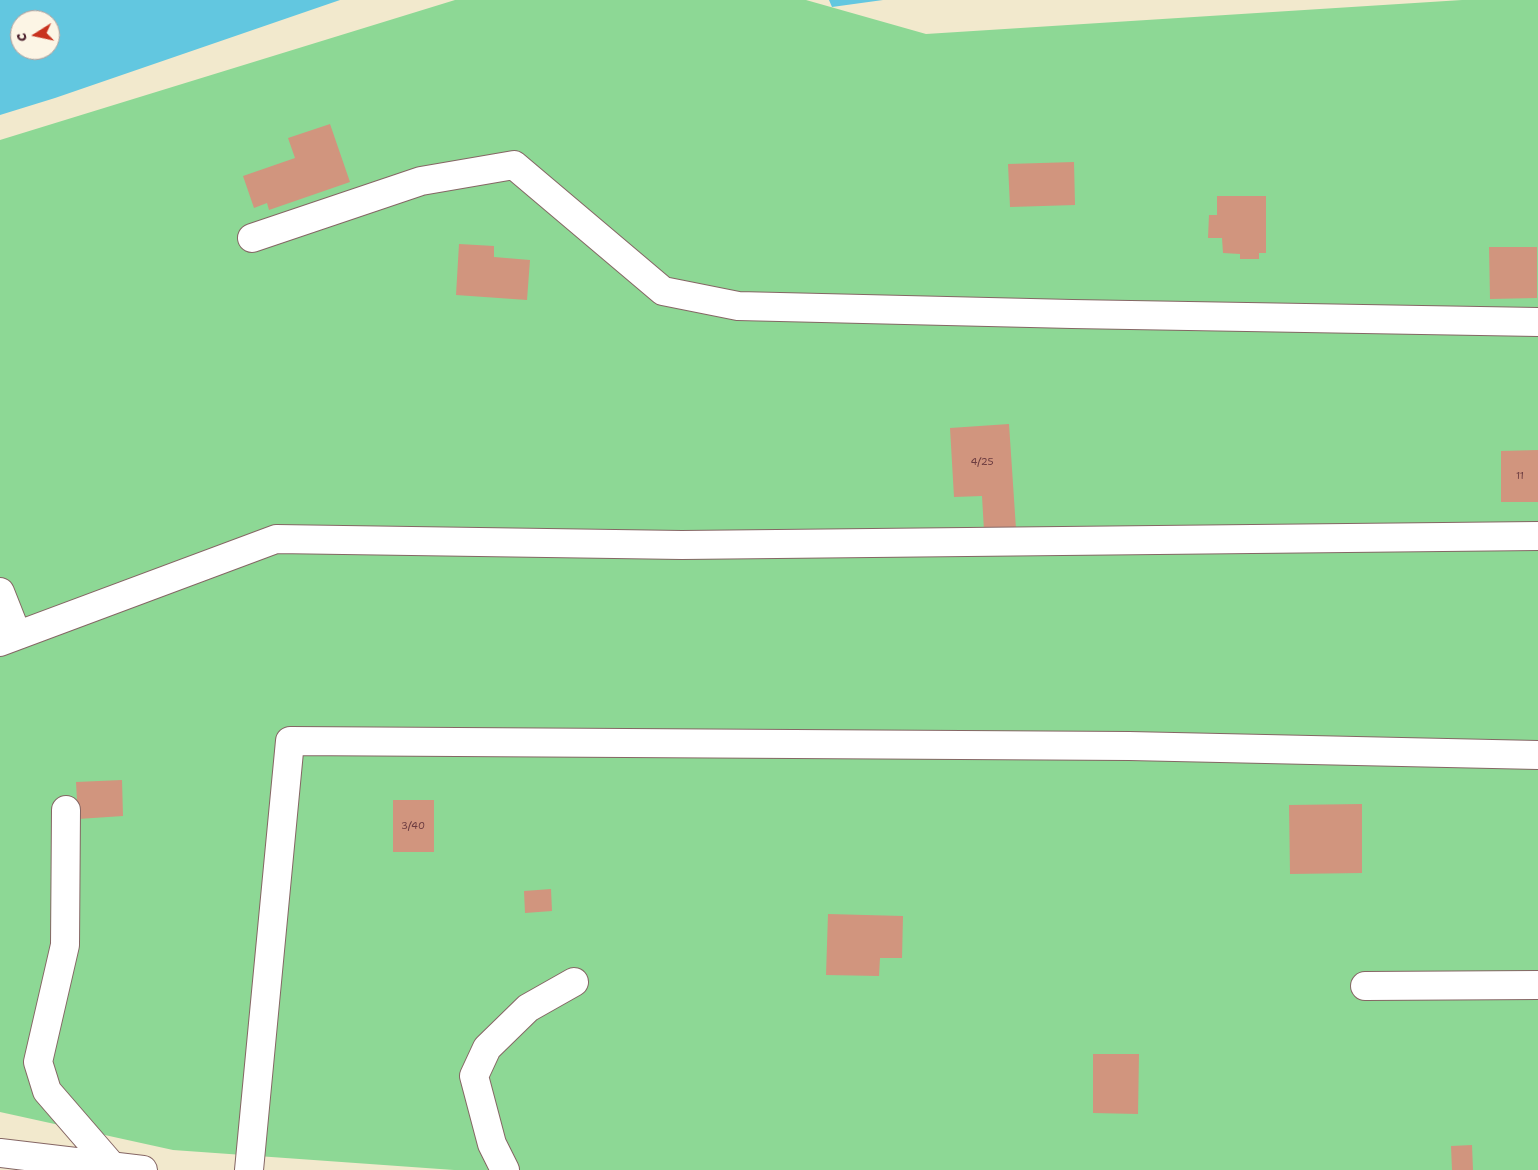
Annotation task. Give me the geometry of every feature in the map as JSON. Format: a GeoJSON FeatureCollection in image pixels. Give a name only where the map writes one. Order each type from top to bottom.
{"type":"FeatureCollection","features":[{"type":"Feature","properties":{"kind":"street"},"geometry":{"type":"LineString","coordinates":[[252,238],[421,181],[514,165],[663,291],[738,306],[1538,322]]}},
{"type":"Feature","properties":{"kind":"street"},"geometry":{"type":"LineString","coordinates":[[0,592],[9,638],[276,538],[682,545],[1538,536]]}},
{"type":"Feature","properties":{"kind":"street"},"geometry":{"type":"LineString","coordinates":[[249,1170],[290,740],[1129,746],[1538,755]]}},
{"type":"Feature","properties":{"kind":"street"},"geometry":{"type":"LineString","coordinates":[[66,810],[65,945],[38,1062],[47,1091],[111,1165]]}},
{"type":"Feature","properties":{"kind":"street"},"geometry":{"type":"LineString","coordinates":[[505,1170],[492,1144],[474,1076],[487,1048],[528,1008],[574,982]]}},
{"type":"Feature","properties":{"kind":"street"},"geometry":{"type":"LineString","coordinates":[[1365,986],[1538,985]]}},
{"type":"Feature","properties":{"kind":"street"},"geometry":{"type":"LineString","coordinates":[[0,1153],[143,1170]]}},
{"type":"Feature","properties":{"kind":"green space"},"geometry":{"type":"Polygon","coordinates":[[[455,0],[806,0],[926,34],[1462,0],[1538,0],[1538,1170],[454,1170],[173,1150],[0,1112],[0,140],[455,0]]]}},
{"type":"Feature","properties":{"kind":"water"},"geometry":{"type":"Polygon","coordinates":[[[0,0],[340,0],[55,98],[0,115],[0,0]]]}},
{"type":"Feature","properties":{"kind":"water"},"geometry":{"type":"Polygon","coordinates":[[[829,0],[883,0],[832,7],[829,0]]]}},
{"type":"Feature","properties":{"kind":"building"},"geometry":{"type":"Polygon","coordinates":[[[330,124],[350,182],[269,210],[267,203],[254,208],[243,176],[295,158],[288,138],[330,124]]]}},
{"type":"Feature","properties":{"kind":"building"},"geometry":{"type":"Polygon","coordinates":[[[1074,162],[1075,205],[1010,207],[1008,164],[1074,162]]]}},
{"type":"Feature","properties":{"kind":"building"},"geometry":{"type":"Polygon","coordinates":[[[1217,196],[1266,196],[1266,253],[1259,253],[1259,259],[1240,259],[1240,254],[1223,253],[1222,238],[1208,238],[1209,215],[1217,215],[1217,196]]]}},
{"type":"Feature","properties":{"kind":"building"},"geometry":{"type":"Polygon","coordinates":[[[459,244],[494,246],[494,257],[530,260],[527,300],[456,295],[459,244]]]}},
{"type":"Feature","properties":{"kind":"building"},"geometry":{"type":"Polygon","coordinates":[[[1489,247],[1537,247],[1537,298],[1490,299],[1489,247]]]}},
{"type":"Feature","properties":{"kind":"building"},"geometry":{"type":"Polygon","coordinates":[[[1009,424],[1016,529],[984,531],[982,496],[954,497],[950,428],[1009,424]]]}},
{"type":"Feature","properties":{"kind":"building"},"geometry":{"type":"Polygon","coordinates":[[[1538,450],[1538,502],[1501,502],[1501,451],[1538,450]]]}},
{"type":"Feature","properties":{"kind":"building"},"geometry":{"type":"Polygon","coordinates":[[[122,780],[123,816],[78,819],[76,782],[122,780]]]}},
{"type":"Feature","properties":{"kind":"building"},"geometry":{"type":"Polygon","coordinates":[[[393,800],[434,800],[434,852],[393,852],[393,800]]]}},
{"type":"Feature","properties":{"kind":"building"},"geometry":{"type":"Polygon","coordinates":[[[1362,804],[1362,873],[1290,874],[1289,805],[1362,804]]]}},
{"type":"Feature","properties":{"kind":"building"},"geometry":{"type":"Polygon","coordinates":[[[551,889],[552,911],[525,913],[524,891],[551,889]]]}},
{"type":"Feature","properties":{"kind":"building"},"geometry":{"type":"Polygon","coordinates":[[[828,914],[903,916],[902,958],[880,958],[879,976],[826,975],[828,914]]]}},
{"type":"Feature","properties":{"kind":"building"},"geometry":{"type":"Polygon","coordinates":[[[1093,1054],[1139,1054],[1138,1114],[1093,1113],[1093,1054]]]}},
{"type":"Feature","properties":{"kind":"building"},"geometry":{"type":"Polygon","coordinates":[[[1472,1145],[1473,1170],[1452,1170],[1451,1146],[1472,1145]]]}}]}
